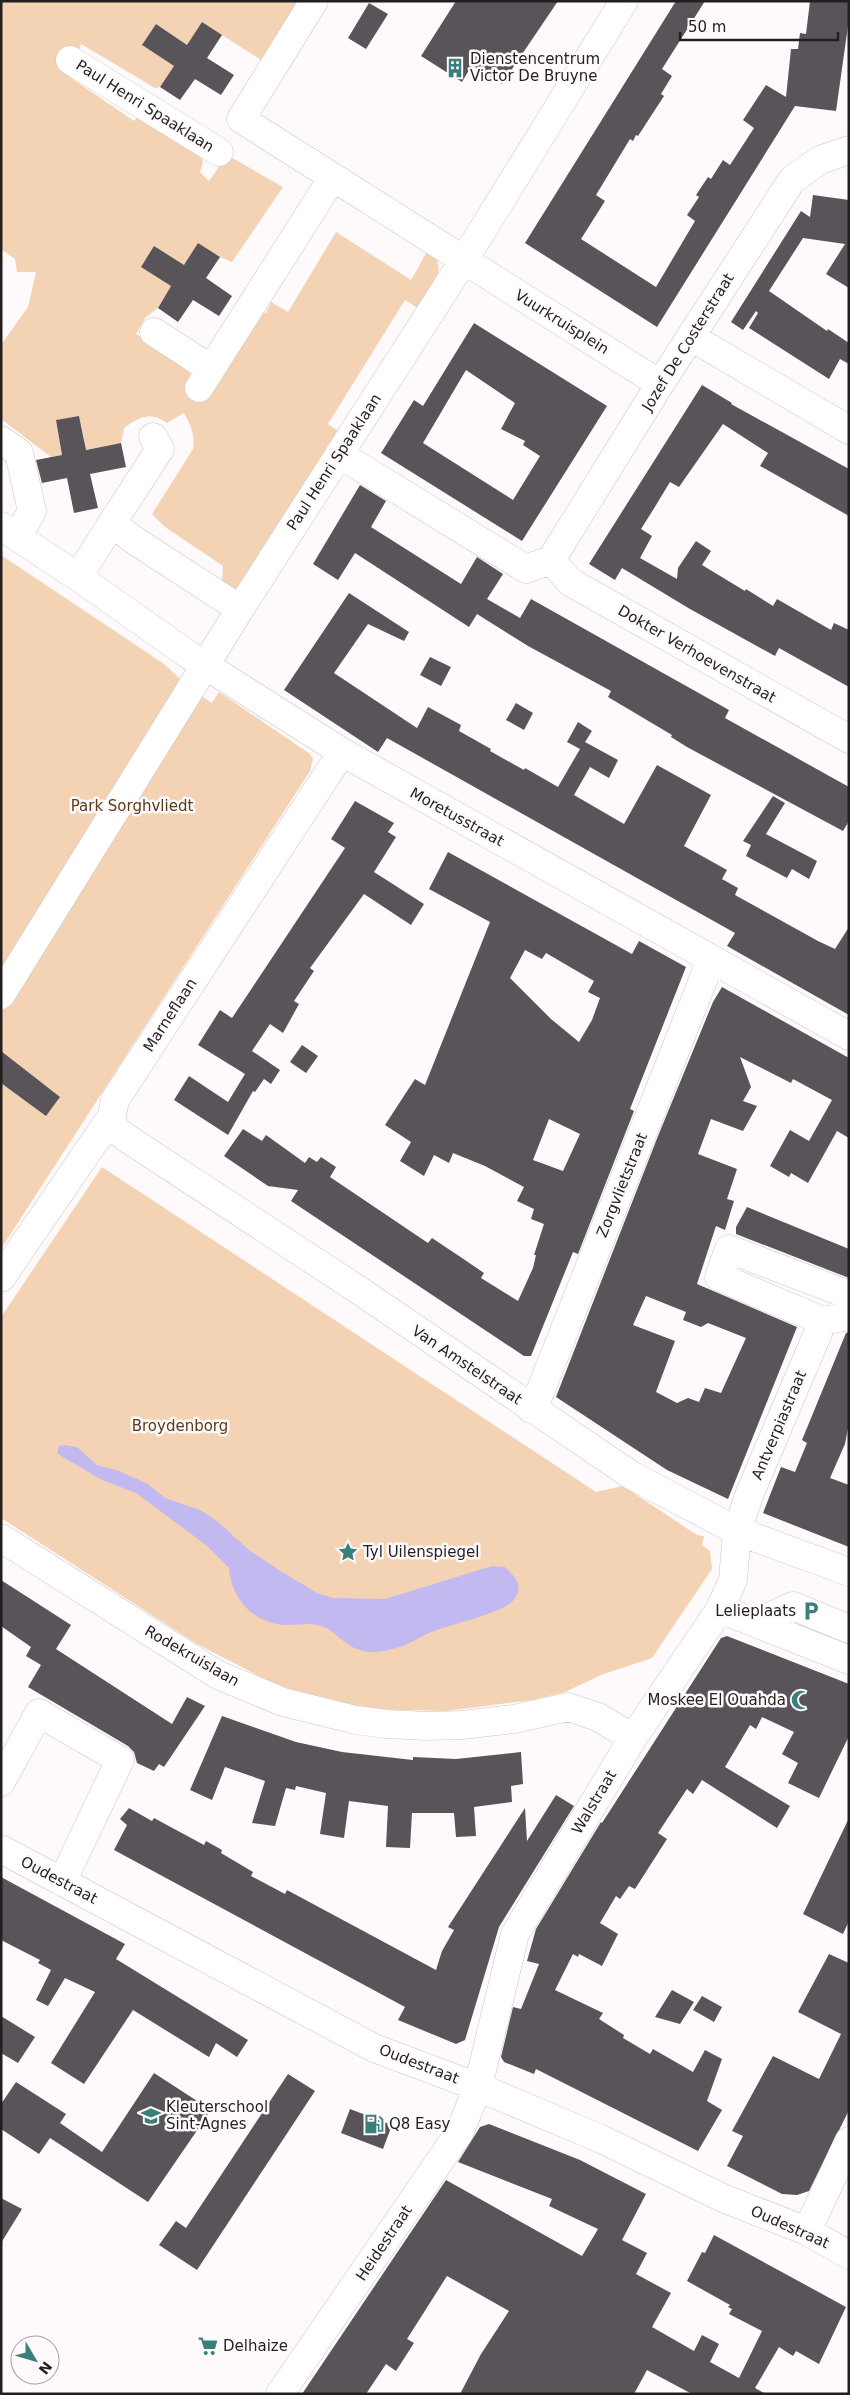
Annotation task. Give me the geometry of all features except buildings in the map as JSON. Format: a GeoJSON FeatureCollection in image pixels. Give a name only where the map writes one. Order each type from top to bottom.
{"type":"FeatureCollection","features":[{"type":"Feature","properties":{"kind":"street","name":"Paul Henri Spaaklaan"},"geometry":{"type":"LineString","coordinates":[[70,60],[214,159],[314,1]]}},
{"type":"Feature","properties":{"kind":"street","name":"Paul Henri Spaaklaan"},"geometry":{"type":"LineString","coordinates":[[1,995],[240,609],[464,260],[624,1]]}},
{"type":"Feature","properties":{"kind":"street"},"geometry":{"type":"LineString","coordinates":[[240,119],[464,260]]}},
{"type":"Feature","properties":{"kind":"street","name":"Jozef De Costerstraat"},"geometry":{"type":"LineString","coordinates":[[551,560],[660,384],[792,180],[820,160],[849,150]]}},
{"type":"Feature","properties":{"kind":"street"},"geometry":{"type":"LineString","coordinates":[[154,332],[205,378],[334,177]]}},
{"type":"Feature","properties":{"kind":"street","name":"Vuurkruisplein"},"geometry":{"type":"LineString","coordinates":[[464,260],[660,384]]}},
{"type":"Feature","properties":{"kind":"street"},"geometry":{"type":"LineString","coordinates":[[691,337],[849,430]]}},
{"type":"Feature","properties":{"kind":"street"},"geometry":{"type":"LineString","coordinates":[[78,577],[160,449],[153,437]]}},
{"type":"Feature","properties":{"kind":"street","name":"Moretusstraat"},"geometry":{"type":"LineString","coordinates":[[1,440],[19,453],[32,511],[9,532],[78,577],[205,665],[342,752],[849,1036]]}},
{"type":"Feature","properties":{"kind":"street"},"geometry":{"type":"LineString","coordinates":[[339,454],[526,569],[551,560]]}},
{"type":"Feature","properties":{"kind":"street"},"geometry":{"type":"LineString","coordinates":[[112,524],[240,609]]}},
{"type":"Feature","properties":{"kind":"street","name":"Dokter Verhoevenstraat"},"geometry":{"type":"LineString","coordinates":[[551,560],[570,582],[849,739]]}},
{"type":"Feature","properties":{"kind":"street","name":"Marneflaan"},"geometry":{"type":"LineString","coordinates":[[1,1278],[112,1116],[115,1100],[342,752]]}},
{"type":"Feature","properties":{"kind":"street","name":"Zorgvlietstraat"},"geometry":{"type":"LineString","coordinates":[[530,1409],[538,1397],[711,960]]}},
{"type":"Feature","properties":{"kind":"street","name":"Van Amstelstraat"},"geometry":{"type":"LineString","coordinates":[[112,1116],[114,1128],[125,1137],[356,1289],[530,1409],[631,1475],[737,1531],[849,1572]]}},
{"type":"Feature","properties":{"kind":"street","name":"Antverpiastraat"},"geometry":{"type":"LineString","coordinates":[[737,1531],[750,1493],[836,1319],[719,1276],[728,1249],[849,1295]]}},
{"type":"Feature","properties":{"kind":"street","name":"Walstraat"},"geometry":{"type":"LineString","coordinates":[[478,2086],[515,1934],[632,1738],[720,1609],[733,1580],[737,1531]]}},
{"type":"Feature","properties":{"kind":"street","name":"Rodekruislaan"},"geometry":{"type":"LineString","coordinates":[[1,1538],[203,1666],[227,1679],[283,1702],[356,1720],[427,1726],[462,1725],[514,1719],[568,1707],[598,1717],[632,1738]]}},
{"type":"Feature","properties":{"kind":"street"},"geometry":{"type":"LineString","coordinates":[[756,1623],[793,1606],[849,1629]]}},
{"type":"Feature","properties":{"kind":"street"},"geometry":{"type":"LineString","coordinates":[[720,1609],[849,1660]]}},
{"type":"Feature","properties":{"kind":"street"},"geometry":{"type":"LineString","coordinates":[[1,1782],[39,1713],[120,1760],[62,1882]]}},
{"type":"Feature","properties":{"kind":"street","name":"Oudestraat"},"geometry":{"type":"LineString","coordinates":[[1,1849],[374,2048],[478,2086],[599,2138],[726,2199],[807,2232],[849,2255]]}},
{"type":"Feature","properties":{"kind":"street","name":"Heidestraat"},"geometry":{"type":"LineString","coordinates":[[280,2394],[459,2133],[478,2086]]}},
{"type":"Feature","properties":{"kind":"street"},"geometry":{"type":"LineString","coordinates":[[807,2232],[849,2141]]}},
{"type":"Feature","properties":{"kind":"green space"},"geometry":{"type":"Polygon","coordinates":[[[1,1],[301,1],[264,62],[222,35],[187,45],[156,24],[143,46],[174,66],[160,87],[155,88],[81,44],[71,78],[134,121],[140,113],[199,151],[203,162],[200,172],[209,181],[227,155],[283,187],[232,262],[220,257],[184,265],[142,267],[171,286],[158,308],[146,317],[136,334],[178,359],[190,373],[194,382],[260,311],[266,313],[271,302],[288,312],[336,232],[411,280],[428,250],[435,257],[438,264],[437,279],[428,294],[418,308],[405,300],[328,424],[341,433],[237,593],[222,584],[223,566],[165,527],[152,514],[193,449],[192,430],[184,413],[167,423],[156,417],[140,418],[124,428],[121,443],[80,451],[84,438],[79,416],[56,420],[62,455],[51,457],[1,419],[1,345],[28,307],[36,272],[17,272],[15,259],[1,249],[1,1]]]}},
{"type":"Feature","properties":{"kind":"green space","name":"Park Sorghvliedt"},"geometry":{"type":"Polygon","coordinates":[[[1,555],[164,664],[191,689],[212,703],[219,692],[310,754],[313,759],[310,771],[1,1249],[1,555]]]}},
{"type":"Feature","properties":{"kind":"green space","name":"Broydenborg"},"geometry":{"type":"Polygon","coordinates":[[[102,1167],[596,1492],[623,1486],[697,1535],[704,1536],[702,1545],[710,1551],[712,1569],[652,1658],[601,1675],[565,1692],[532,1700],[446,1711],[362,1709],[278,1686],[197,1644],[1,1518],[1,1317],[102,1167]]]}},
{"type":"Feature","properties":{"kind":"shaded area"},"geometry":{"type":"Polygon","coordinates":[[[59,1446],[77,1447],[97,1465],[119,1471],[148,1484],[165,1498],[200,1510],[217,1521],[249,1550],[317,1593],[333,1598],[385,1599],[492,1566],[505,1567],[513,1575],[519,1588],[518,1592],[512,1602],[497,1611],[434,1631],[403,1646],[378,1652],[369,1652],[352,1647],[330,1630],[317,1625],[275,1624],[255,1615],[240,1600],[234,1590],[229,1568],[206,1545],[136,1493],[102,1480],[57,1453],[59,1446]]]}},
{"type":"Feature","properties":{"kind":"place","name":"Dienstencentrum Victor De Bruyne"},"geometry":{"type":"Point","coordinates":[455,68]}},
{"type":"Feature","properties":{"kind":"place","name":"Tyl Uilenspiegel"},"geometry":{"type":"Point","coordinates":[348,1552]}},
{"type":"Feature","properties":{"kind":"place","name":"Lelieplaats"},"geometry":{"type":"Point","coordinates":[811,1611]}},
{"type":"Feature","properties":{"kind":"place","name":"Moskee El Ouahda"},"geometry":{"type":"Point","coordinates":[801,1700]}},
{"type":"Feature","properties":{"kind":"place","name":"Kleuterschool Sint-Agnes"},"geometry":{"type":"Point","coordinates":[151,2116]}},
{"type":"Feature","properties":{"kind":"place","name":"Q8 Easy"},"geometry":{"type":"Point","coordinates":[374,2124]}},
{"type":"Feature","properties":{"kind":"place","name":"Delhaize"},"geometry":{"type":"Point","coordinates":[208,2346]}}]}
